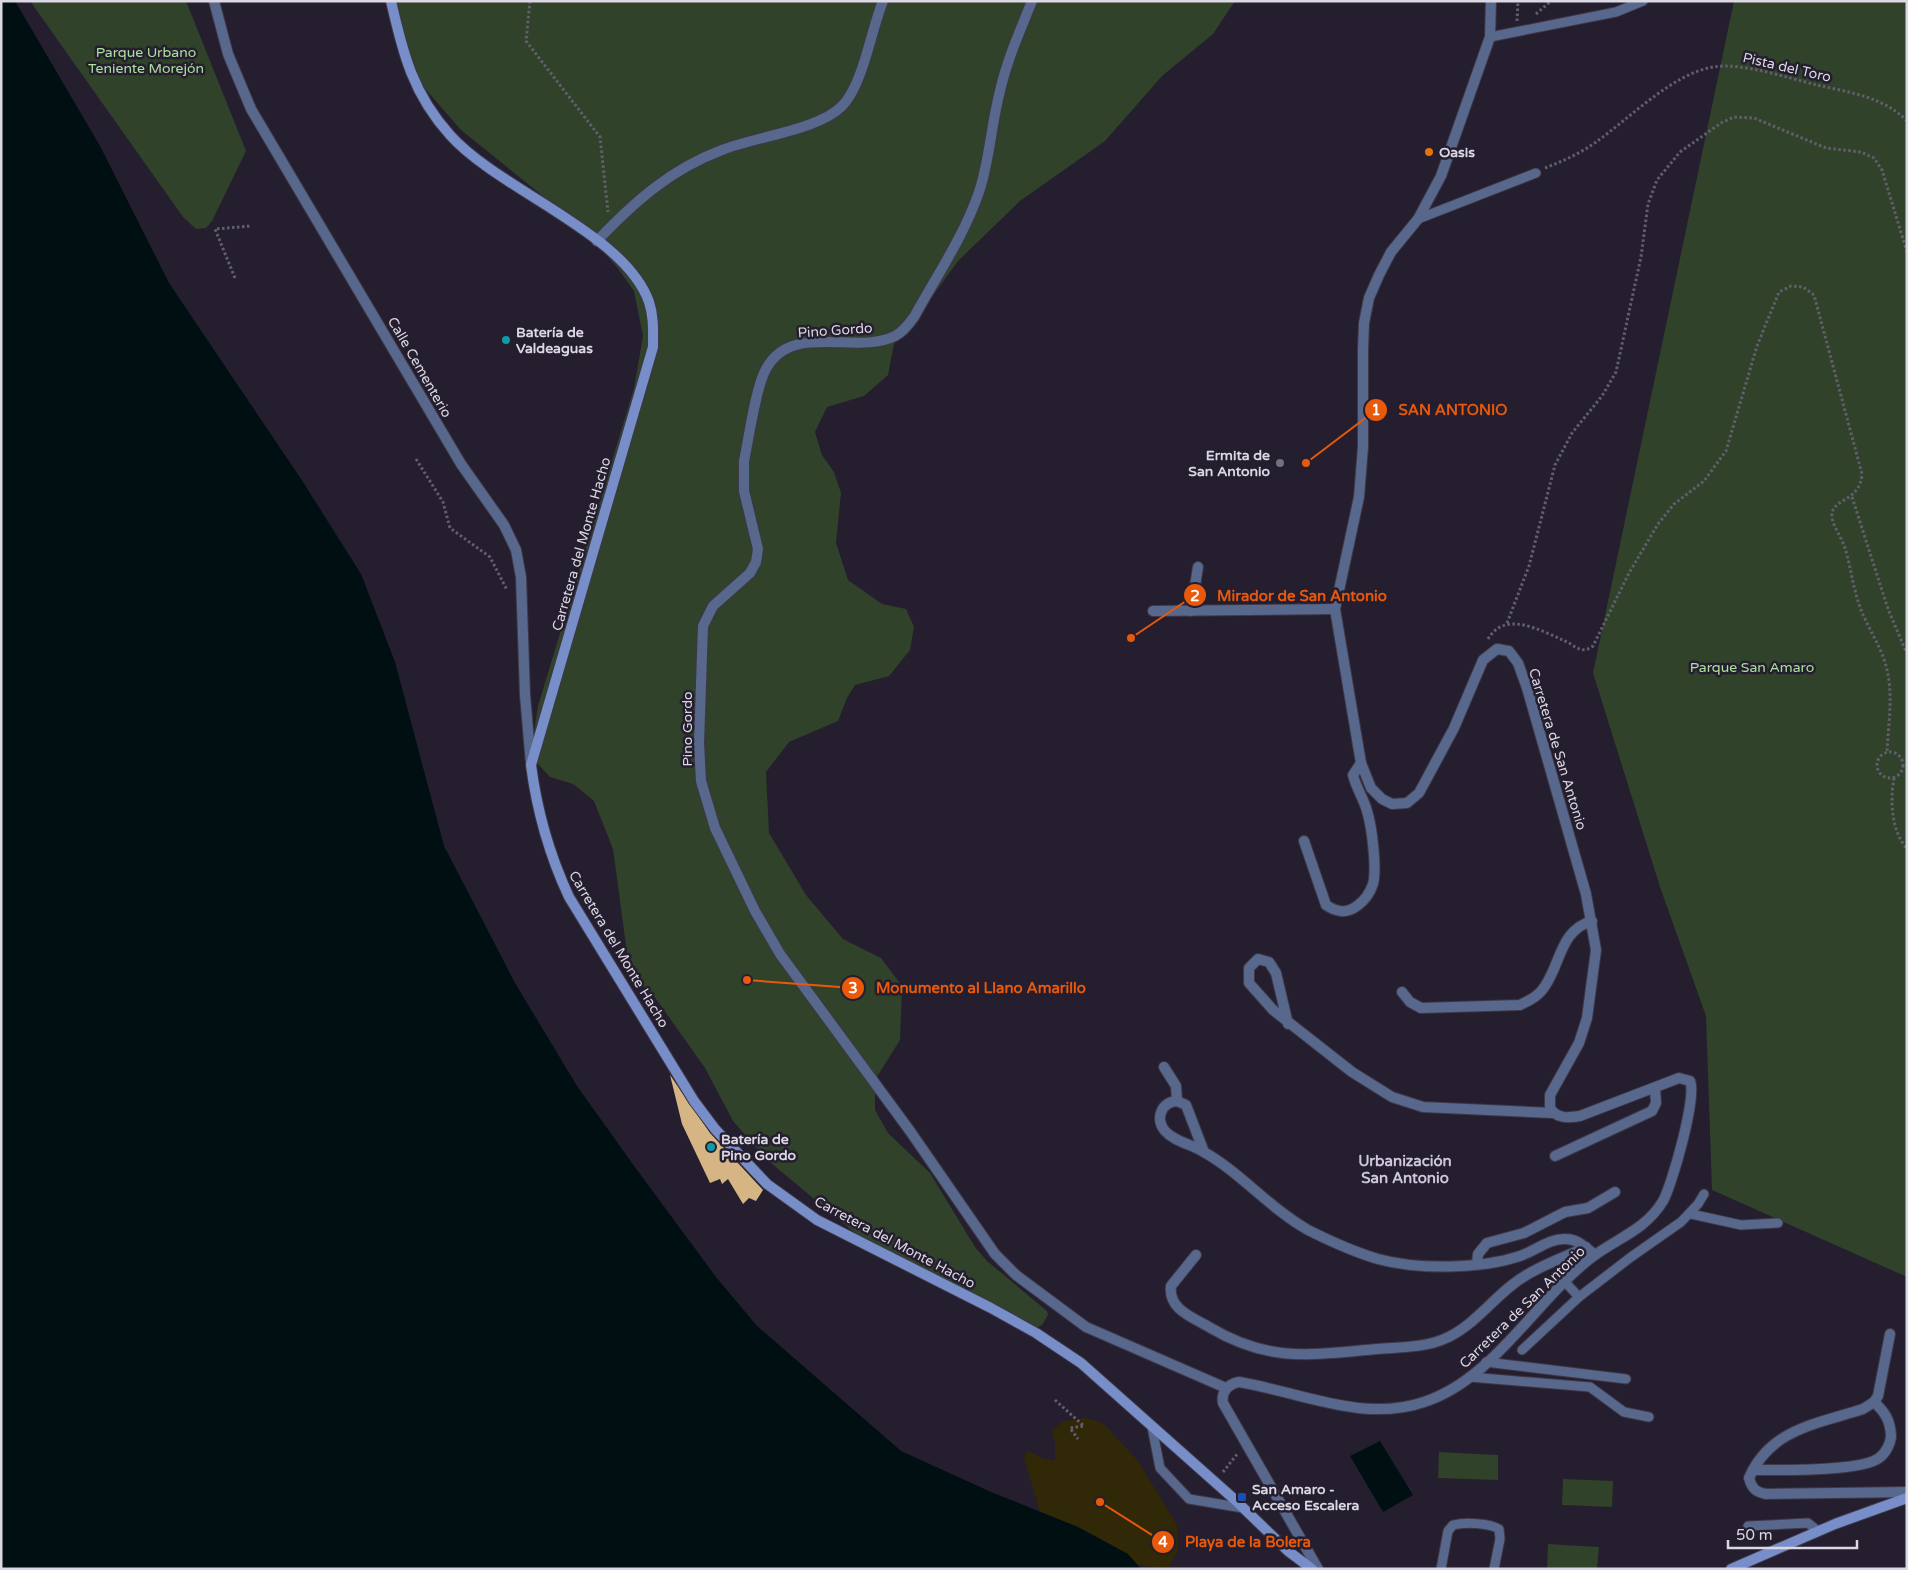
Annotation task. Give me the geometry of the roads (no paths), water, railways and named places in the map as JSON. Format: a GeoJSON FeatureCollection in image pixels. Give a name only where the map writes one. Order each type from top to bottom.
{"type":"FeatureCollection","features":[{"type":"Feature","properties":{"kind":"main road","name":"Carretera del Monte Hacho"},"geometry":{"type":"LineString","coordinates":[[391,1],[410,74],[426,104],[452,137],[470,154],[597,241],[625,264],[639,281],[649,302],[654,324],[652,347],[531,765],[535,799],[543,833],[554,866],[569,897],[694,1100],[715,1129],[767,1184],[817,1220],[1036,1333],[1080,1363],[1215,1482],[1288,1551],[1312,1569]]}},
{"type":"Feature","properties":{"kind":"main road"},"geometry":{"type":"LineString","coordinates":[[1731,1569],[1818,1531],[1907,1498]]}},
{"type":"Feature","properties":{"kind":"street","name":"Calle Cementerio"},"geometry":{"type":"LineString","coordinates":[[214,1],[228,54],[251,109],[461,464],[504,525],[516,550],[521,576],[525,694],[531,765]]}},
{"type":"Feature","properties":{"kind":"street"},"geometry":{"type":"LineString","coordinates":[[597,241],[633,204],[676,171],[722,150],[824,119],[842,107],[854,89],[884,1]]}},
{"type":"Feature","properties":{"kind":"street","name":"Pino Gordo"},"geometry":{"type":"LineString","coordinates":[[1032,1],[1010,55],[999,92],[988,161],[978,193],[965,223],[914,317],[900,332],[882,340],[804,343],[787,348],[774,358],[764,372],[744,461],[743,476],[744,491],[758,549],[756,562],[750,573],[713,606],[703,626],[699,743],[701,781],[715,828],[755,911],[780,954],[910,1131],[995,1254],[1016,1275],[1086,1327],[1226,1388]]}},
{"type":"Feature","properties":{"kind":"street","name":"Carretera de San Antonio"},"geometry":{"type":"LineString","coordinates":[[1226,1388],[1239,1382],[1358,1409],[1381,1410],[1425,1402],[1446,1393],[1470,1377],[1565,1282],[1595,1255],[1638,1229],[1663,1201],[1671,1184],[1689,1110],[1692,1087],[1690,1081],[1679,1078],[1580,1116],[1562,1118],[1553,1113],[1550,1108],[1550,1095],[1579,1043],[1587,1018],[1596,950],[1586,894],[1527,688],[1518,663],[1509,651],[1497,649],[1483,660],[1454,728],[1419,793],[1414,798],[1400,804],[1382,799],[1371,788],[1361,763],[1335,609],[1359,497],[1363,447],[1363,340],[1369,298],[1378,274],[1391,252],[1418,219],[1441,176],[1490,37],[1491,1]]}},
{"type":"Feature","properties":{"kind":"street"},"geometry":{"type":"LineString","coordinates":[[1192,610],[1198,567]]}},
{"type":"Feature","properties":{"kind":"street"},"geometry":{"type":"LineString","coordinates":[[1153,611],[1335,609]]}},
{"type":"Feature","properties":{"kind":"street"},"geometry":{"type":"LineString","coordinates":[[1304,841],[1326,905],[1333,910],[1342,912],[1351,910],[1359,904],[1370,892],[1374,876],[1370,820],[1354,775],[1361,763]]}},
{"type":"Feature","properties":{"kind":"street"},"geometry":{"type":"LineString","coordinates":[[1402,992],[1410,1002],[1421,1008],[1520,1005],[1535,998],[1545,986],[1570,933],[1584,924],[1592,922]]}},
{"type":"Feature","properties":{"kind":"street"},"geometry":{"type":"LineString","coordinates":[[1288,1024],[1276,973],[1269,962],[1258,959],[1249,968],[1249,983],[1272,1010],[1288,1024],[1352,1072],[1406,1103],[1443,1109],[1553,1113]]}},
{"type":"Feature","properties":{"kind":"street"},"geometry":{"type":"LineString","coordinates":[[1164,1067],[1176,1086],[1177,1101]]}},
{"type":"Feature","properties":{"kind":"street"},"geometry":{"type":"LineString","coordinates":[[1555,1156],[1652,1111],[1656,1102],[1655,1088]]}},
{"type":"Feature","properties":{"kind":"street"},"geometry":{"type":"LineString","coordinates":[[1204,1152],[1186,1105],[1177,1101],[1166,1104],[1162,1109],[1161,1125],[1172,1136],[1204,1152],[1278,1211],[1308,1230],[1359,1253],[1399,1264],[1420,1266],[1477,1263],[1522,1256],[1560,1239],[1574,1240],[1595,1255]]}},
{"type":"Feature","properties":{"kind":"street"},"geometry":{"type":"LineString","coordinates":[[1477,1263],[1478,1254],[1487,1243],[1531,1231],[1565,1212],[1588,1208],[1615,1192]]}},
{"type":"Feature","properties":{"kind":"street"},"geometry":{"type":"LineString","coordinates":[[1196,1255],[1171,1286],[1170,1293],[1174,1305],[1225,1337],[1243,1345],[1280,1354],[1299,1355],[1428,1344],[1444,1339],[1458,1332],[1513,1284],[1540,1268],[1586,1247]]}},
{"type":"Feature","properties":{"kind":"street"},"geometry":{"type":"LineString","coordinates":[[1890,1334],[1878,1396],[1874,1402],[1863,1409],[1780,1438],[1760,1457],[1749,1478],[1751,1487],[1758,1493],[1766,1494],[1907,1492]]}},
{"type":"Feature","properties":{"kind":"street"},"geometry":{"type":"LineString","coordinates":[[1226,1388],[1223,1393],[1223,1403],[1318,1569]]}},
{"type":"Feature","properties":{"kind":"street"},"geometry":{"type":"LineString","coordinates":[[1753,1470],[1822,1469],[1870,1462],[1879,1458],[1885,1451],[1891,1438],[1890,1424],[1885,1411],[1874,1402]]}},
{"type":"Feature","properties":{"kind":"lane"},"geometry":{"type":"LineString","coordinates":[[1490,37],[1616,12],[1643,1]]}},
{"type":"Feature","properties":{"kind":"lane"},"geometry":{"type":"LineString","coordinates":[[1418,219],[1536,173]]}},
{"type":"Feature","properties":{"kind":"lane"},"geometry":{"type":"LineString","coordinates":[[1522,1350],[1579,1297],[1690,1214],[1704,1194]]}},
{"type":"Feature","properties":{"kind":"lane"},"geometry":{"type":"LineString","coordinates":[[1690,1214],[1741,1225],[1778,1223]]}},
{"type":"Feature","properties":{"kind":"lane"},"geometry":{"type":"LineString","coordinates":[[1565,1282],[1579,1297]]}},
{"type":"Feature","properties":{"kind":"lane"},"geometry":{"type":"LineString","coordinates":[[1486,1362],[1626,1379]]}},
{"type":"Feature","properties":{"kind":"lane"},"geometry":{"type":"LineString","coordinates":[[1470,1377],[1590,1387],[1624,1412],[1648,1417]]}},
{"type":"Feature","properties":{"kind":"lane"},"geometry":{"type":"LineString","coordinates":[[1152,1427],[1160,1468],[1189,1499],[1243,1508]]}},
{"type":"Feature","properties":{"kind":"lane"},"geometry":{"type":"LineString","coordinates":[[1748,1526],[1808,1523],[1818,1531]]}},
{"type":"Feature","properties":{"kind":"lane"},"geometry":{"type":"LineString","coordinates":[[1441,1569],[1448,1531],[1453,1525],[1461,1524],[1492,1526],[1499,1530],[1500,1539],[1494,1569]]}},
{"type":"Feature","properties":{"kind":"place","name":"Oasis"},"geometry":{"type":"Point","coordinates":[1429,152]}},
{"type":"Feature","properties":{"kind":"place","name":"Batería de Valdeaguas"},"geometry":{"type":"Point","coordinates":[506,340]}},
{"type":"Feature","properties":{"kind":"place","name":"Ermita de San Antonio"},"geometry":{"type":"Point","coordinates":[1280,463]}},
{"type":"Feature","properties":{"kind":"place","name":"SAN ANTONIO"},"geometry":{"type":"Point","coordinates":[1306,463]}},
{"type":"Feature","properties":{"kind":"place","name":"Mirador de San Antonio"},"geometry":{"type":"Point","coordinates":[1131,638]}},
{"type":"Feature","properties":{"kind":"place","name":"Monumento al Llano Amarillo"},"geometry":{"type":"Point","coordinates":[747,980]}},
{"type":"Feature","properties":{"kind":"place","name":"Batería de Pino Gordo"},"geometry":{"type":"Point","coordinates":[711,1147]}},
{"type":"Feature","properties":{"kind":"place","name":"San Amaro - Acceso Escalera"},"geometry":{"type":"Point","coordinates":[1242,1497]}},
{"type":"Feature","properties":{"kind":"place","name":"Playa de la Bolera"},"geometry":{"type":"Point","coordinates":[1100,1502]}},
{"type":"Feature","properties":{"kind":"district","name":"Urbanización San Antonio"},"geometry":{"type":"Point","coordinates":[1405,1170]}},
{"type":"Feature","properties":{"kind":"park label","name":"Parque Urbano Teniente Morejón"},"geometry":{"type":"Point","coordinates":[146,60]}},
{"type":"Feature","properties":{"kind":"park label","name":"Parque San Amaro"},"geometry":{"type":"Point","coordinates":[1752,667]}}]}
